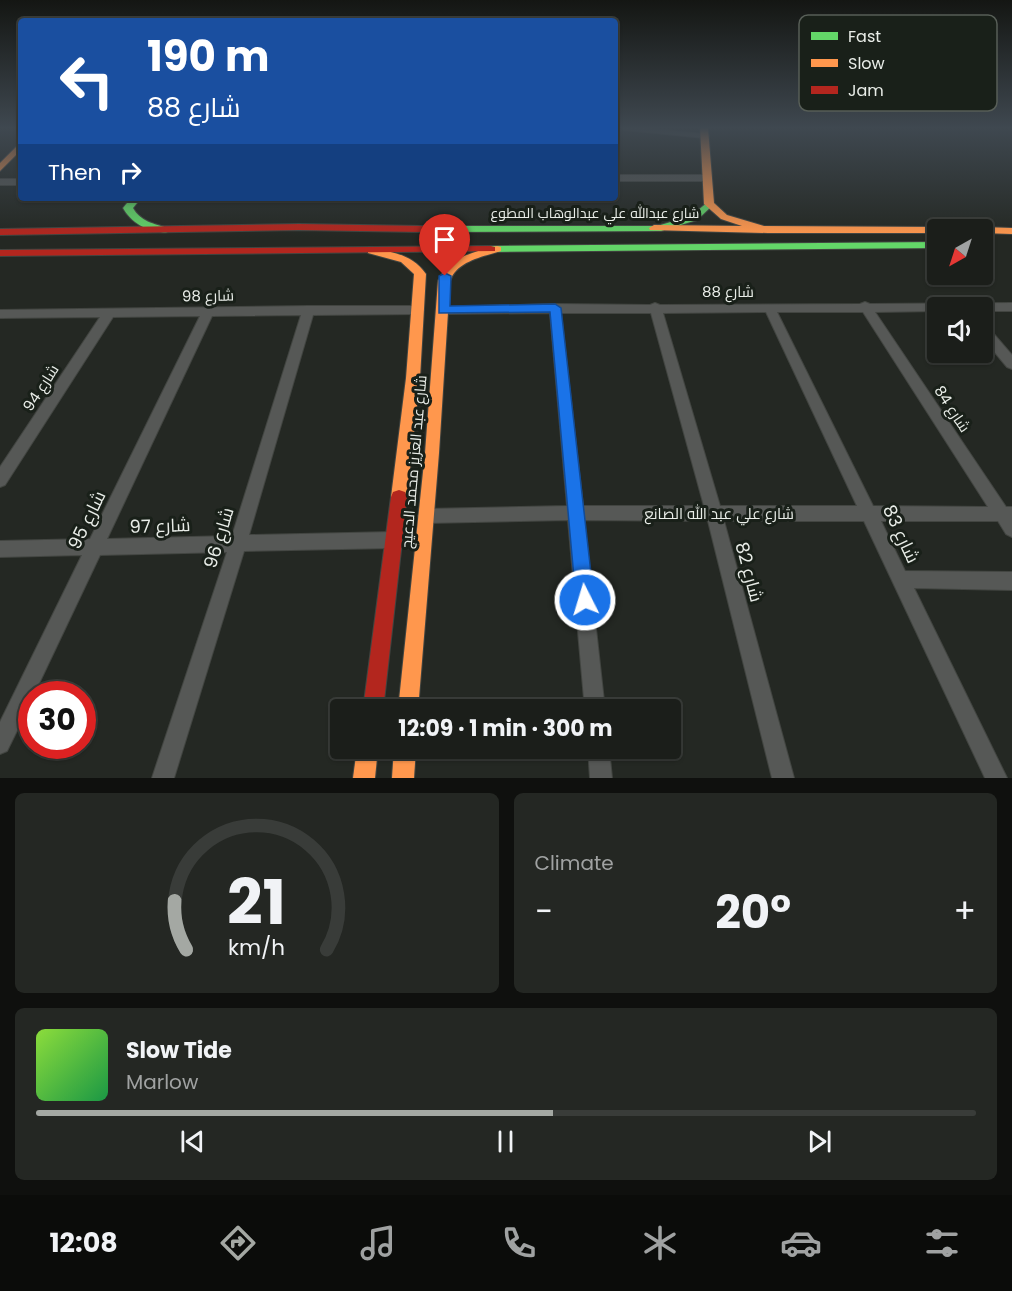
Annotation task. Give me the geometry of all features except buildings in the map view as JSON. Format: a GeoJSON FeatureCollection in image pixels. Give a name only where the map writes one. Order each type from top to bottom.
{"type":"FeatureCollection","features":[{"type":"Feature","properties":{"kind":"main road"},"geometry":{"type":"LineString","coordinates":[[705,164],[709,204],[723,218],[768,230]]}},
{"type":"Feature","properties":{"kind":"main road"},"geometry":{"type":"LineString","coordinates":[[134,201],[128,208],[129,214],[139,222],[164,230]]}},
{"type":"Feature","properties":{"kind":"main road"},"geometry":{"type":"LineString","coordinates":[[661,228],[693,219],[709,204]]}},
{"type":"Feature","properties":{"kind":"main road","name":"شارع عبدالله علي عبدالوهاب المطوع"},"geometry":{"type":"LineString","coordinates":[[2,232],[265,227],[468,230],[661,228],[927,230]]}},
{"type":"Feature","properties":{"kind":"main road"},"geometry":{"type":"LineString","coordinates":[[993,230],[1012,231]]}},
{"type":"Feature","properties":{"kind":"main road"},"geometry":{"type":"LineString","coordinates":[[0,253],[927,245]]}},
{"type":"Feature","properties":{"kind":"main road"},"geometry":{"type":"LineString","coordinates":[[372,251],[411,262],[419,271],[420,286],[430,281],[443,284],[450,270],[470,258],[497,249]]}},
{"type":"Feature","properties":{"kind":"main road","name":"شارع عبد العزيز محمد الدعيج"},"geometry":{"type":"LineString","coordinates":[[409,699],[436,405],[443,284]]}},
{"type":"Feature","properties":{"kind":"main road","name":"شارع عبد العزيز محمد الدعيج"},"geometry":{"type":"LineString","coordinates":[[385,699],[378,663],[413,378],[420,286]]}},
{"type":"Feature","properties":{"kind":"main road"},"geometry":{"type":"LineString","coordinates":[[413,378],[420,382],[430,382],[438,378]]}},
{"type":"Feature","properties":{"kind":"main road"},"geometry":{"type":"LineString","coordinates":[[410,401],[420,397],[430,398],[436,405]]}},
{"type":"Feature","properties":{"kind":"main road"},"geometry":{"type":"LineString","coordinates":[[378,663],[388,670],[401,670],[413,664]]}},
{"type":"Feature","properties":{"kind":"main road"},"geometry":{"type":"LineString","coordinates":[[364,778],[367,759]]}},
{"type":"Feature","properties":{"kind":"main road"},"geometry":{"type":"LineString","coordinates":[[403,778],[404,759]]}},
{"type":"Feature","properties":{"kind":"street"},"geometry":{"type":"LineString","coordinates":[[618,178],[705,178]]}},
{"type":"Feature","properties":{"kind":"street"},"geometry":{"type":"LineString","coordinates":[[0,182],[18,182]]}},
{"type":"Feature","properties":{"kind":"street","name":"شارع 84"},"geometry":{"type":"LineString","coordinates":[[865,306],[1007,514],[1012,529]]}},
{"type":"Feature","properties":{"kind":"street","name":"شارع 83"},"geometry":{"type":"LineString","coordinates":[[769,307],[871,514],[996,778]]}},
{"type":"Feature","properties":{"kind":"street","name":"شارع 88"},"geometry":{"type":"LineString","coordinates":[[443,310],[927,307]]}},
{"type":"Feature","properties":{"kind":"street","name":"شارع 88"},"geometry":{"type":"LineString","coordinates":[[993,307],[1012,307]]}},
{"type":"Feature","properties":{"kind":"street"},"geometry":{"type":"LineString","coordinates":[[555,308],[594,699]]}},
{"type":"Feature","properties":{"kind":"street","name":"شارع 82"},"geometry":{"type":"LineString","coordinates":[[655,308],[714,514],[783,778]]}},
{"type":"Feature","properties":{"kind":"street","name":"شارع 96"},"geometry":{"type":"LineString","coordinates":[[163,778],[309,310]]}},
{"type":"Feature","properties":{"kind":"street","name":"شارع 98"},"geometry":{"type":"LineString","coordinates":[[4,314],[417,310]]}},
{"type":"Feature","properties":{"kind":"street","name":"شارع 95"},"geometry":{"type":"LineString","coordinates":[[0,744],[208,312]]}},
{"type":"Feature","properties":{"kind":"street","name":"شارع 94"},"geometry":{"type":"LineString","coordinates":[[0,480],[109,313]]}},
{"type":"Feature","properties":{"kind":"street"},"geometry":{"type":"LineString","coordinates":[[0,325],[4,314]]}},
{"type":"Feature","properties":{"kind":"street"},"geometry":{"type":"LineString","coordinates":[[993,341],[1012,364]]}},
{"type":"Feature","properties":{"kind":"street","name":"شارع علي عبد الله الصانع"},"geometry":{"type":"LineString","coordinates":[[426,516],[577,513],[1007,514]]}},
{"type":"Feature","properties":{"kind":"street","name":"شارع 97"},"geometry":{"type":"LineString","coordinates":[[0,549],[393,540]]}},
{"type":"Feature","properties":{"kind":"street"},"geometry":{"type":"LineString","coordinates":[[901,579],[1012,581]]}},
{"type":"Feature","properties":{"kind":"street"},"geometry":{"type":"LineString","coordinates":[[599,759],[601,778]]}},
{"type":"Feature","properties":{"kind":"traffic: fast"},"geometry":{"type":"LineString","coordinates":[[134,201],[128,208],[134,217],[143,223],[164,230]]}},
{"type":"Feature","properties":{"kind":"traffic: fast"},"geometry":{"type":"LineString","coordinates":[[661,228],[694,218],[709,204]]}},
{"type":"Feature","properties":{"kind":"traffic: fast"},"geometry":{"type":"LineString","coordinates":[[423,229],[654,228]]}},
{"type":"Feature","properties":{"kind":"traffic: fast"},"geometry":{"type":"LineString","coordinates":[[491,249],[927,245]]}},
{"type":"Feature","properties":{"kind":"traffic: slow"},"geometry":{"type":"LineString","coordinates":[[0,168],[3,164]]}},
{"type":"Feature","properties":{"kind":"traffic: slow"},"geometry":{"type":"LineString","coordinates":[[706,164],[709,204],[724,217],[768,230]]}},
{"type":"Feature","properties":{"kind":"traffic: slow"},"geometry":{"type":"LineString","coordinates":[[654,228],[927,230]]}},
{"type":"Feature","properties":{"kind":"traffic: slow"},"geometry":{"type":"LineString","coordinates":[[993,230],[1012,231]]}},
{"type":"Feature","properties":{"kind":"traffic: slow"},"geometry":{"type":"LineString","coordinates":[[409,699],[432,453],[444,281],[447,274],[458,263],[497,249]]}},
{"type":"Feature","properties":{"kind":"traffic: slow"},"geometry":{"type":"LineString","coordinates":[[372,251],[405,260],[411,263],[420,274],[413,378],[399,497]]}},
{"type":"Feature","properties":{"kind":"traffic: slow"},"geometry":{"type":"LineString","coordinates":[[364,778],[367,759]]}},
{"type":"Feature","properties":{"kind":"traffic: slow"},"geometry":{"type":"LineString","coordinates":[[403,778],[404,759]]}},
{"type":"Feature","properties":{"kind":"traffic: jam"},"geometry":{"type":"LineString","coordinates":[[0,232],[299,227],[423,229]]}},
{"type":"Feature","properties":{"kind":"traffic: jam"},"geometry":{"type":"LineString","coordinates":[[0,253],[491,249]]}},
{"type":"Feature","properties":{"kind":"traffic: jam"},"geometry":{"type":"LineString","coordinates":[[374,699],[399,497]]}},
{"type":"Feature","properties":{"kind":"route"},"geometry":{"type":"LineString","coordinates":[[445,276],[443,310],[555,308],[585,600]]}}]}
